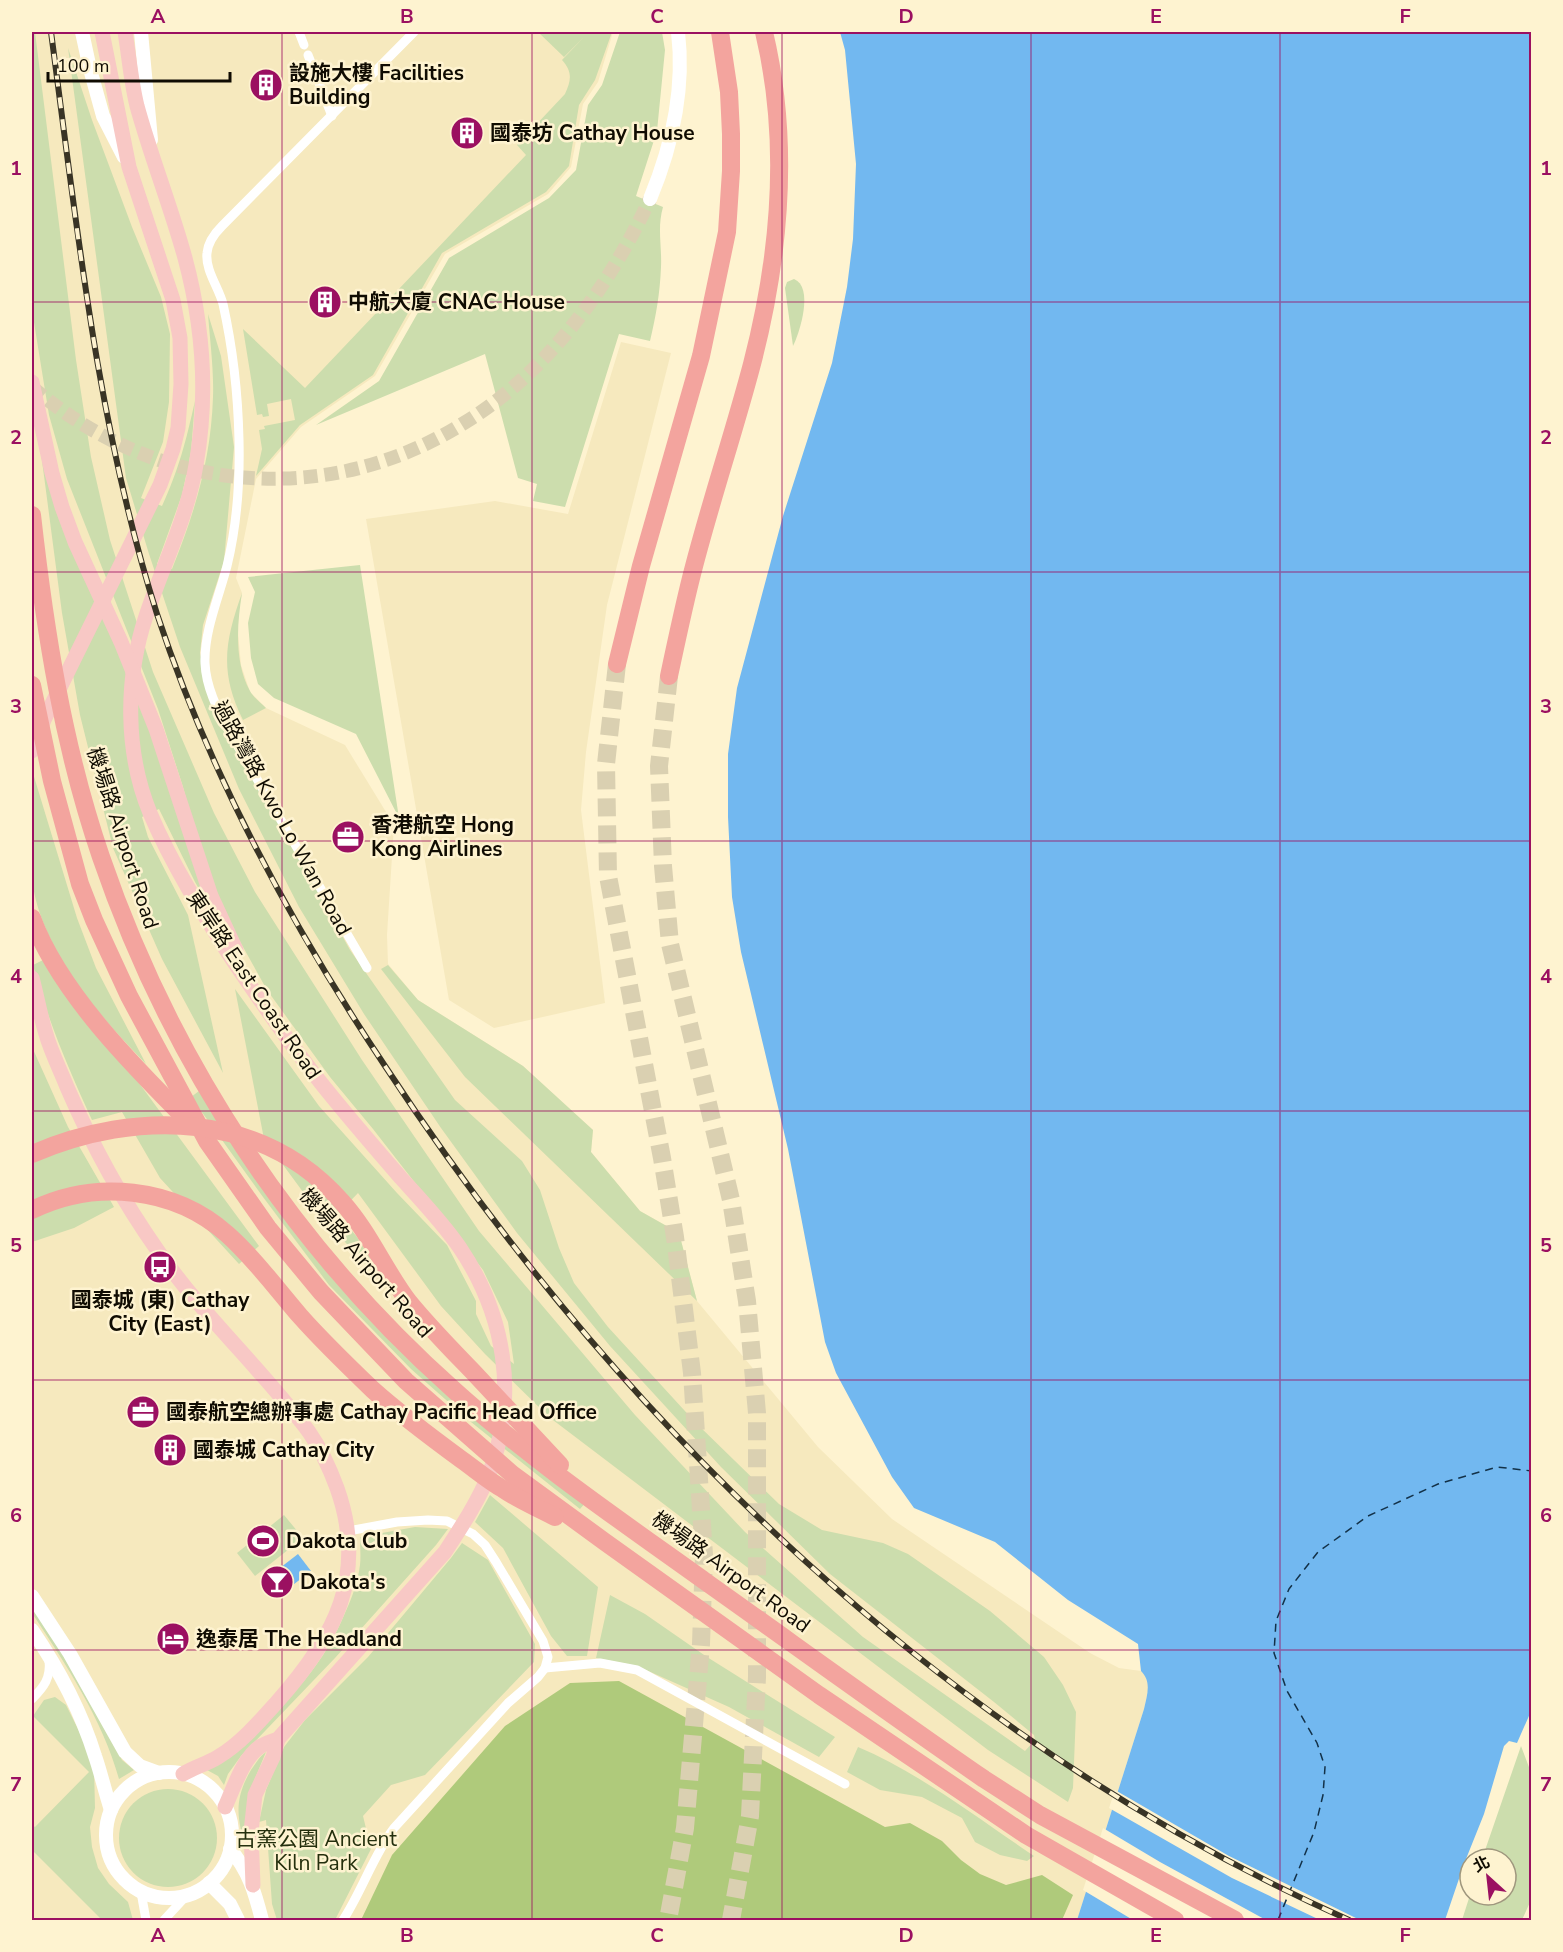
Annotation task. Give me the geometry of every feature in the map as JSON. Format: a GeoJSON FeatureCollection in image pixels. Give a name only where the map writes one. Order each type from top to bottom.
{"type":"FeatureCollection","features":[{"type":"Feature","properties":{"kind":"highway"},"geometry":{"type":"LineString","coordinates":[[616,664],[641,566],[701,356],[727,232],[731,134],[728,81],[720,32]]}},
{"type":"Feature","properties":{"kind":"highway"},"geometry":{"type":"LineString","coordinates":[[669,675],[691,578],[752,364],[772,268],[779,194],[779,150],[774,85],[764,32]]}},
{"type":"Feature","properties":{"kind":"highway","name":"機場路 Airport Road"},"geometry":{"type":"LineString","coordinates":[[32,515],[52,666],[65,733],[87,814],[112,890],[143,966],[202,1080],[261,1173],[358,1296],[456,1392],[533,1456],[938,1747],[1040,1815],[1235,1920]]}},
{"type":"Feature","properties":{"kind":"highway"},"geometry":{"type":"LineString","coordinates":[[32,685],[52,781],[80,884],[129,996],[207,1141],[257,1212],[321,1292],[406,1381],[513,1474],[605,1542],[840,1709],[1026,1835],[1175,1920]]}},
{"type":"Feature","properties":{"kind":"highway"},"geometry":{"type":"LineString","coordinates":[[32,918],[54,964],[85,1006],[141,1074],[207,1141]]}},
{"type":"Feature","properties":{"kind":"highway"},"geometry":{"type":"LineString","coordinates":[[38,1151],[76,1138],[112,1130],[175,1125],[197,1126],[234,1134],[289,1158],[318,1179],[341,1201],[359,1223],[398,1286],[421,1317],[592,1499]]}},
{"type":"Feature","properties":{"kind":"highway"},"geometry":{"type":"LineString","coordinates":[[32,1210],[61,1199],[92,1192],[134,1192],[167,1200],[197,1213],[227,1234],[252,1259],[315,1333],[385,1400],[435,1440],[503,1489],[605,1542]]}},
{"type":"Feature","properties":{"kind":"main road"},"geometry":{"type":"LineString","coordinates":[[82,32],[104,116],[129,167]]}},
{"type":"Feature","properties":{"kind":"main road"},"geometry":{"type":"LineString","coordinates":[[32,751],[44,720],[152,502],[167,468],[178,428],[182,384],[180,338],[173,300],[129,167],[102,32]]}},
{"type":"Feature","properties":{"kind":"main road"},"geometry":{"type":"LineString","coordinates":[[125,32],[136,100],[153,160]]}},
{"type":"Feature","properties":{"kind":"main road","name":"東岸路 East Coast Road"},"geometry":{"type":"LineString","coordinates":[[141,32],[153,160],[180,241],[191,284],[200,334],[202,362],[201,421],[196,465],[184,516],[141,631],[135,660],[131,730],[135,760],[150,813],[182,879],[260,1001],[322,1085],[459,1246],[483,1287],[497,1324],[505,1384],[499,1438],[489,1474],[481,1492],[445,1552],[278,1739],[259,1747],[238,1777],[225,1807]]}},
{"type":"Feature","properties":{"kind":"main road"},"geometry":{"type":"LineString","coordinates":[[650,200],[674,126],[679,71],[678,32]]}},
{"type":"Feature","properties":{"kind":"main road"},"geometry":{"type":"LineString","coordinates":[[32,382],[49,463],[62,507],[75,542],[122,642],[156,729],[211,896],[260,1001]]}},
{"type":"Feature","properties":{"kind":"main road"},"geometry":{"type":"LineString","coordinates":[[32,978],[45,1032]]}},
{"type":"Feature","properties":{"kind":"main road"},"geometry":{"type":"LineString","coordinates":[[32,1010],[45,1032],[84,1126],[127,1205],[180,1281],[310,1434],[330,1469],[342,1501],[348,1531],[349,1568],[343,1599],[329,1631],[305,1671],[243,1738],[218,1758],[183,1774]]}},
{"type":"Feature","properties":{"kind":"main road"},"geometry":{"type":"LineString","coordinates":[[32,1596],[70,1654],[125,1752],[140,1766],[159,1773],[183,1774],[198,1780],[208,1786],[225,1807],[231,1825],[230,1849],[222,1868],[210,1883],[187,1895],[168,1898],[141,1892],[126,1881],[115,1868],[107,1851],[106,1832],[111,1810],[128,1787],[159,1773]]}},
{"type":"Feature","properties":{"kind":"main road"},"geometry":{"type":"LineString","coordinates":[[32,1630],[64,1685],[95,1754],[111,1810]]}},
{"type":"Feature","properties":{"kind":"main road"},"geometry":{"type":"LineString","coordinates":[[262,1920],[253,1885],[251,1832],[255,1795],[273,1757],[278,1739]]}},
{"type":"Feature","properties":{"kind":"main road"},"geometry":{"type":"LineString","coordinates":[[230,1849],[253,1885]]}},
{"type":"Feature","properties":{"kind":"main road"},"geometry":{"type":"LineString","coordinates":[[210,1883],[230,1904],[238,1920]]}},
{"type":"Feature","properties":{"kind":"street"},"geometry":{"type":"LineString","coordinates":[[299,32],[304,45]]}},
{"type":"Feature","properties":{"kind":"street","name":"過路灣路 Kwo Lo Wan Road"},"geometry":{"type":"LineString","coordinates":[[367,968],[229,731],[213,698],[206,674],[208,639],[228,563],[235,523],[239,453],[238,405],[233,363],[222,301],[207,261],[207,252],[214,235],[414,32]]}},
{"type":"Feature","properties":{"kind":"street"},"geometry":{"type":"LineString","coordinates":[[308,55],[332,116]]}},
{"type":"Feature","properties":{"kind":"street"},"geometry":{"type":"LineString","coordinates":[[343,1920],[354,1905],[380,1850],[394,1828],[508,1703],[538,1677],[545,1668],[548,1657],[543,1641],[496,1562],[485,1545],[473,1534],[447,1521],[428,1520],[397,1522],[348,1531]]}},
{"type":"Feature","properties":{"kind":"street"},"geometry":{"type":"LineString","coordinates":[[32,1699],[46,1683],[50,1669],[48,1654]]}},
{"type":"Feature","properties":{"kind":"street"},"geometry":{"type":"LineString","coordinates":[[545,1668],[600,1663],[637,1670],[845,1784]]}},
{"type":"Feature","properties":{"kind":"street"},"geometry":{"type":"LineString","coordinates":[[46,1683],[60,1682],[64,1685]]}},
{"type":"Feature","properties":{"kind":"street"},"geometry":{"type":"LineString","coordinates":[[141,1892],[146,1920]]}},
{"type":"Feature","properties":{"kind":"street"},"geometry":{"type":"LineString","coordinates":[[164,1920],[187,1895]]}},
{"type":"Feature","properties":{"kind":"shaded area"},"geometry":{"type":"Polygon","coordinates":[[[32,32],[613,32],[598,82],[583,104],[571,167],[548,194],[445,254],[375,376],[301,427],[256,479],[236,578],[242,593],[237,622],[241,665],[250,692],[266,708],[345,745],[394,825],[387,935],[388,964],[418,1000],[523,1066],[593,1130],[591,1152],[640,1211],[679,1233],[697,1301],[818,1447],[892,1519],[1090,1653],[1119,1668],[1141,1671],[1145,1675],[1149,1686],[1144,1709],[1077,1920],[32,1920],[32,32]]]}},
{"type":"Feature","properties":{"kind":"shaded area"},"geometry":{"type":"Polygon","coordinates":[[[621,342],[671,353],[607,605],[586,752],[581,810],[605,1003],[494,1028],[449,1000],[366,519],[495,501],[568,514],[621,342]]]}},
{"type":"Feature","properties":{"kind":"green space"},"geometry":{"type":"Polygon","coordinates":[[[32,32],[35,32],[76,360],[91,457],[110,540],[153,672],[214,813],[255,892],[362,1060],[479,1231],[635,1415],[745,1532],[863,1637],[1025,1751],[1035,1740],[1034,1735],[830,1574],[721,1467],[610,1346],[517,1233],[441,1128],[364,1014],[299,907],[239,789],[180,647],[126,478],[68,48],[92,120],[161,297],[170,334],[169,402],[163,442],[141,498],[162,506],[182,455],[195,401],[191,452],[182,495],[157,564],[172,569],[195,506],[205,464],[213,397],[208,314],[221,356],[234,447],[224,561],[203,625],[200,653],[212,702],[350,950],[455,1100],[522,1161],[540,1190],[559,1248],[574,1283],[608,1327],[695,1422],[779,1504],[822,1530],[883,1543],[908,1554],[990,1611],[1044,1657],[1063,1685],[1076,1712],[1073,1788],[1068,1802],[988,1750],[549,1417],[485,1354],[441,1306],[358,1193],[338,1214],[357,1237],[393,1295],[317,1211],[264,1139],[235,989],[319,1106],[447,1245],[476,1301],[476,1314],[491,1346],[514,1364],[508,1322],[483,1270],[330,1077],[267,990],[228,920],[203,862],[183,787],[158,709],[67,479],[49,415],[32,310],[32,32]]]}},
{"type":"Feature","properties":{"kind":"green space"},"geometry":{"type":"Polygon","coordinates":[[[538,32],[612,32],[595,80],[579,105],[569,166],[546,192],[442,253],[373,375],[300,425],[256,476],[262,449],[259,430],[265,429],[264,426],[295,420],[291,399],[267,404],[269,416],[257,415],[243,329],[305,388],[526,155],[517,145],[565,94],[570,77],[562,60],[584,37],[564,57],[538,32]]]}},
{"type":"Feature","properties":{"kind":"green space"},"geometry":{"type":"Polygon","coordinates":[[[620,32],[662,32],[665,50],[657,131],[636,196],[663,207],[660,222],[659,295],[650,341],[619,334],[565,507],[533,501],[537,484],[518,478],[485,354],[316,425],[379,381],[449,258],[549,198],[576,170],[588,105],[602,85],[620,32]]]}},
{"type":"Feature","properties":{"kind":"green space"},"geometry":{"type":"Polygon","coordinates":[[[794,279],[803,291],[804,310],[793,346],[785,288],[787,282],[794,279]]]}},
{"type":"Feature","properties":{"kind":"green space"},"geometry":{"type":"Polygon","coordinates":[[[38,430],[173,784],[205,899],[159,809],[142,817],[148,837],[188,915],[223,1073],[162,959],[113,848],[80,715],[62,613],[38,430]]]}},
{"type":"Feature","properties":{"kind":"green space"},"geometry":{"type":"Polygon","coordinates":[[[360,565],[399,818],[356,734],[274,698],[258,684],[251,658],[248,623],[255,592],[248,577],[360,565]]]}},
{"type":"Feature","properties":{"kind":"green space"},"geometry":{"type":"Polygon","coordinates":[[[242,593],[238,630],[241,668],[251,693],[266,708],[243,720],[230,687],[227,656],[232,626],[242,593]]]}},
{"type":"Feature","properties":{"kind":"green space"},"geometry":{"type":"Polygon","coordinates":[[[32,770],[77,918],[96,968],[146,1064],[92,1003],[75,980],[47,932],[31,875],[32,770]]]}},
{"type":"Feature","properties":{"kind":"green space"},"geometry":{"type":"Polygon","coordinates":[[[47,958],[259,1246],[239,1264],[160,1178],[122,1112],[92,1120],[59,1044],[33,965],[47,958]]]}},
{"type":"Feature","properties":{"kind":"green space"},"geometry":{"type":"Polygon","coordinates":[[[388,965],[418,1000],[523,1066],[593,1130],[591,1152],[640,1211],[679,1233],[697,1301],[465,1077],[381,969],[388,965]]]}},
{"type":"Feature","properties":{"kind":"green space"},"geometry":{"type":"Polygon","coordinates":[[[32,1047],[68,1127],[114,1207],[74,1228],[32,1242],[32,1047]]]}},
{"type":"Feature","properties":{"kind":"green space"},"geometry":{"type":"Polygon","coordinates":[[[199,1091],[334,1280],[586,1502],[580,1509],[471,1422],[411,1369],[329,1285],[191,1097],[199,1091]]]}},
{"type":"Feature","properties":{"kind":"green space"},"geometry":{"type":"Polygon","coordinates":[[[490,1495],[598,1587],[587,1656],[567,1656],[551,1636],[503,1548],[475,1522],[490,1495]]]}},
{"type":"Feature","properties":{"kind":"green space"},"geometry":{"type":"Polygon","coordinates":[[[284,1515],[303,1538],[255,1576],[237,1553],[284,1515]]]}},
{"type":"Feature","properties":{"kind":"green space"},"geometry":{"type":"Polygon","coordinates":[[[415,1527],[448,1529],[335,1658],[241,1756],[228,1774],[224,1785],[218,1776],[207,1770],[286,1700],[304,1681],[333,1638],[348,1607],[356,1583],[360,1562],[360,1537],[415,1527]]]}},
{"type":"Feature","properties":{"kind":"green space","name":"古窯公園 Ancient Kiln Park"},"geometry":{"type":"Polygon","coordinates":[[[462,1543],[488,1560],[535,1644],[534,1662],[425,1775],[391,1785],[363,1816],[371,1849],[335,1920],[277,1920],[272,1904],[266,1820],[259,1822],[266,1790],[284,1747],[305,1720],[368,1657],[462,1543]]]}},
{"type":"Feature","properties":{"kind":"green space"},"geometry":{"type":"Polygon","coordinates":[[[610,1595],[645,1614],[707,1657],[835,1737],[819,1757],[729,1707],[637,1666],[596,1658],[610,1595]]]}},
{"type":"Feature","properties":{"kind":"green space"},"geometry":{"type":"Polygon","coordinates":[[[32,1604],[75,1671],[122,1760],[134,1770],[119,1779],[112,1756],[93,1713],[32,1613],[32,1604]]]}},
{"type":"Feature","properties":{"kind":"green space"},"geometry":{"type":"Polygon","coordinates":[[[619,1681],[885,1827],[910,1823],[942,1841],[961,1860],[980,1874],[1006,1885],[1042,1875],[1073,1895],[1062,1920],[361,1920],[392,1855],[505,1726],[570,1683],[619,1681]]]}},
{"type":"Feature","properties":{"kind":"green space"},"geometry":{"type":"Polygon","coordinates":[[[55,1697],[66,1705],[87,1747],[94,1768],[95,1808],[90,1827],[92,1847],[98,1868],[109,1884],[128,1902],[133,1920],[102,1920],[32,1850],[32,1825],[35,1827],[89,1772],[33,1716],[44,1700],[55,1697]]]}},
{"type":"Feature","properties":{"kind":"green space"},"geometry":{"type":"Polygon","coordinates":[[[1521,1746],[1532,1775],[1531,1900],[1522,1920],[1462,1920],[1466,1907],[1518,1907],[1518,1847],[1486,1847],[1521,1746]]]}},
{"type":"Feature","properties":{"kind":"green space"},"geometry":{"type":"Polygon","coordinates":[[[858,1747],[881,1757],[926,1783],[1034,1856],[1027,1861],[1000,1855],[975,1842],[962,1818],[922,1797],[880,1790],[847,1772],[858,1747]]]}},
{"type":"Feature","properties":{"kind":"green space"},"geometry":{"type":"Polygon","coordinates":[[[266,1752],[251,1788],[247,1852],[239,1820],[239,1801],[251,1770],[266,1752]]]}},
{"type":"Feature","properties":{"kind":"green space"},"geometry":{"type":"Polygon","coordinates":[[[158,1789],[178,1789],[203,1803],[214,1819],[217,1838],[214,1857],[203,1873],[178,1887],[158,1887],[141,1879],[127,1865],[119,1848],[119,1828],[127,1811],[141,1797],[158,1789]]]}},
{"type":"Feature","properties":{"kind":"water"},"geometry":{"type":"Polygon","coordinates":[[[840,32],[1531,32],[1532,1709],[1517,1743],[1509,1741],[1504,1746],[1484,1814],[1471,1847],[1458,1847],[1458,1882],[1445,1920],[1077,1920],[1144,1709],[1148,1684],[1141,1671],[1138,1644],[1068,1600],[995,1542],[914,1508],[892,1477],[836,1373],[825,1342],[788,1149],[741,952],[732,897],[728,754],[737,688],[783,516],[832,363],[847,287],[853,239],[856,164],[845,50],[840,32]]]}},
{"type":"Feature","properties":{"kind":"water"},"geometry":{"type":"Polygon","coordinates":[[[298,1554],[311,1571],[276,1598],[263,1581],[298,1554]]]}},
{"type":"Feature","properties":{"kind":"pier"},"geometry":{"type":"Polygon","coordinates":[[[1115,1790],[1229,1856],[1360,1920],[1320,1920],[1232,1878],[1109,1808],[1115,1790]]]}},
{"type":"Feature","properties":{"kind":"pier"},"geometry":{"type":"Polygon","coordinates":[[[1103,1828],[1266,1920],[1133,1920],[1083,1890],[1103,1828]]]}},
{"type":"Feature","properties":{"kind":"ferry route"},"geometry":{"type":"LineString","coordinates":[[1278,1920],[1314,1832],[1323,1795],[1325,1767],[1317,1743],[1287,1691],[1274,1653],[1276,1621],[1289,1589],[1318,1552],[1368,1516],[1438,1484],[1497,1467],[1532,1471]]}},
{"type":"Feature","properties":{"kind":"tunnel"},"geometry":{"type":"LineString","coordinates":[[32,387],[80,423],[132,450],[186,468],[242,477],[299,478],[355,469],[411,451],[464,423],[523,379],[549,353],[595,295],[634,232],[650,199]]}},
{"type":"Feature","properties":{"kind":"tunnel"},"geometry":{"type":"LineString","coordinates":[[617,664],[606,764],[608,876],[675,1237],[692,1373],[704,1555],[701,1644],[685,1828],[668,1920]]}},
{"type":"Feature","properties":{"kind":"tunnel"},"geometry":{"type":"LineString","coordinates":[[669,676],[659,766],[663,866],[670,944],[731,1200],[747,1301],[757,1413],[757,1677],[750,1816],[731,1920]]}},
{"type":"Feature","properties":{"kind":"railway"},"geometry":{"type":"LineString","coordinates":[[51,32],[80,252],[104,398],[136,543],[157,614],[202,733],[256,848],[317,959],[385,1066],[479,1200],[580,1328],[690,1449],[807,1562],[931,1667],[1063,1762],[1203,1847],[1349,1920]]}},
{"type":"Feature","properties":{"kind":"place","name":"設施大樓 Facilities Building"},"geometry":{"type":"Point","coordinates":[266,85]}},
{"type":"Feature","properties":{"kind":"place","name":"國泰坊 Cathay House"},"geometry":{"type":"Point","coordinates":[467,133]}},
{"type":"Feature","properties":{"kind":"place","name":"中航大廈 CNAC House"},"geometry":{"type":"Point","coordinates":[325,302]}},
{"type":"Feature","properties":{"kind":"place","name":"香港航空 Hong Kong Airlines"},"geometry":{"type":"Point","coordinates":[348,837]}},
{"type":"Feature","properties":{"kind":"place","name":"國泰城 (東) Cathay City (East)"},"geometry":{"type":"Point","coordinates":[160,1267]}},
{"type":"Feature","properties":{"kind":"place","name":"國泰航空總辦事處 Cathay Pacific Head Office"},"geometry":{"type":"Point","coordinates":[143,1412]}},
{"type":"Feature","properties":{"kind":"place","name":"國泰城 Cathay City"},"geometry":{"type":"Point","coordinates":[170,1450]}},
{"type":"Feature","properties":{"kind":"place","name":"Dakota Club"},"geometry":{"type":"Point","coordinates":[263,1541]}},
{"type":"Feature","properties":{"kind":"place","name":"Dakota's"},"geometry":{"type":"Point","coordinates":[277,1582]}},
{"type":"Feature","properties":{"kind":"place","name":"逸泰居 The Headland"},"geometry":{"type":"Point","coordinates":[173,1639]}}]}
